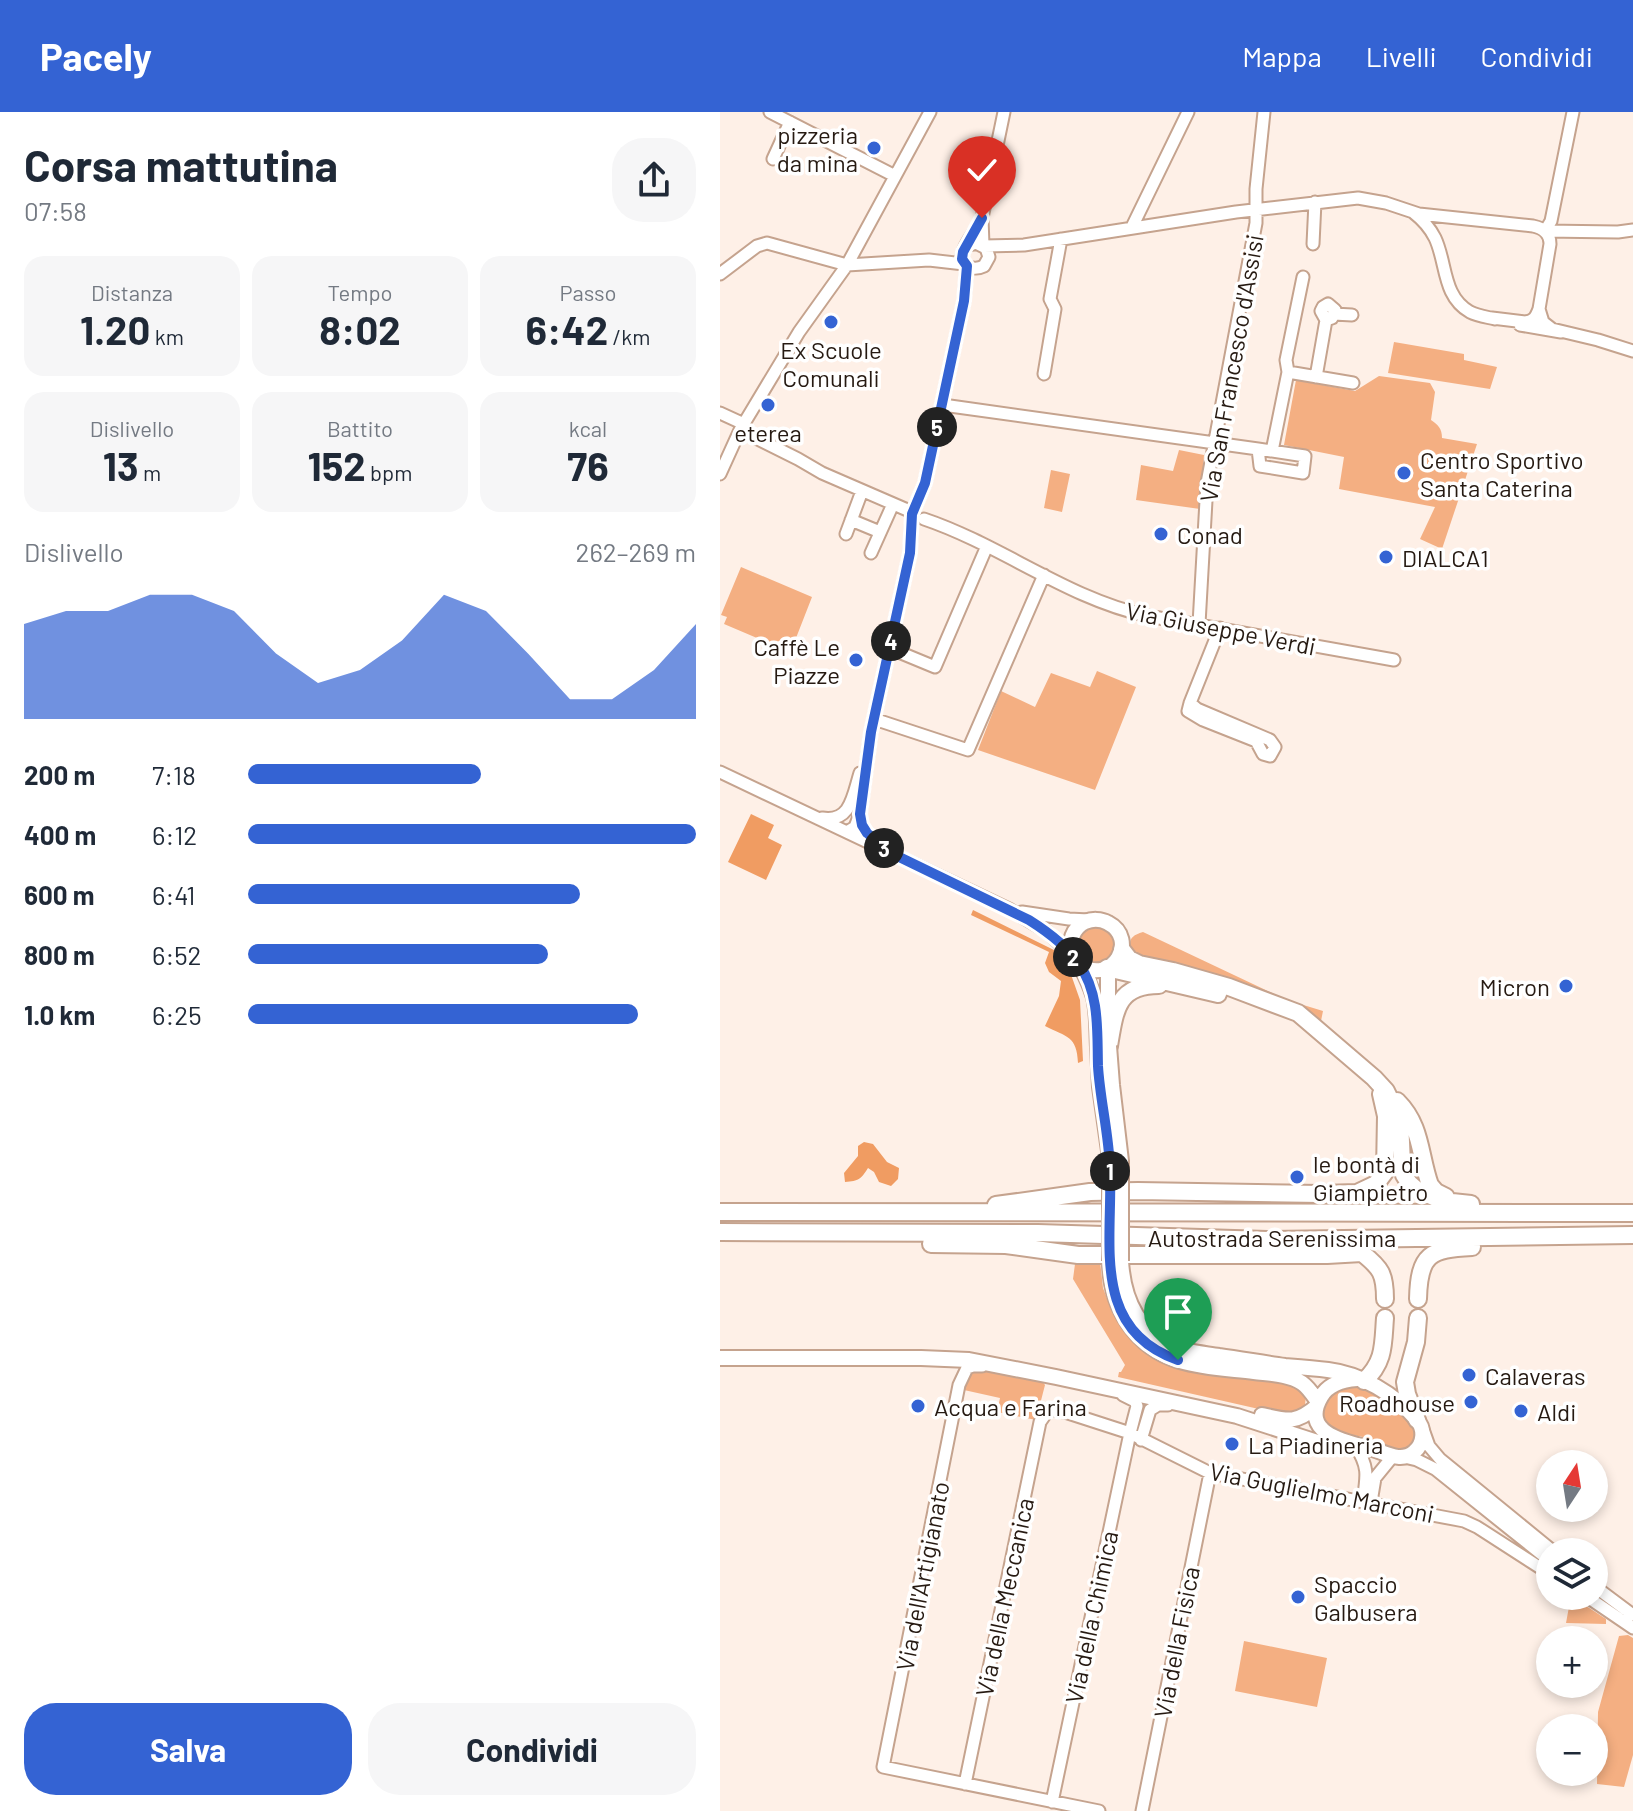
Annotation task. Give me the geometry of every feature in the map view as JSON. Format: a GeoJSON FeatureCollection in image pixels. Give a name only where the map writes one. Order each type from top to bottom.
{"type":"FeatureCollection","features":[{"type":"Feature","properties":{"kind":"highway"},"geometry":{"type":"LineString","coordinates":[[1122,950],[1127,958],[1139,964],[1193,976],[1298,1013],[1380,1085],[1400,1120],[1402,1164],[1406,1178],[1421,1192],[1462,1204],[1633,1211]]}},
{"type":"Feature","properties":{"kind":"highway"},"geometry":{"type":"LineString","coordinates":[[1108,968],[1290,1009]]}},
{"type":"Feature","properties":{"kind":"highway"},"geometry":{"type":"LineString","coordinates":[[1104,1046],[1119,1005],[1129,991],[1151,985],[1184,986]]}},
{"type":"Feature","properties":{"kind":"highway"},"geometry":{"type":"LineString","coordinates":[[936,1213],[1090,1192],[1351,1194],[1363,1191],[1380,1180],[1386,1166],[1386,1116],[1380,1085]]}},
{"type":"Feature","properties":{"kind":"highway","name":"Autostrada Serenissima"},"geometry":{"type":"LineString","coordinates":[[720,1212],[1633,1211]]}},
{"type":"Feature","properties":{"kind":"highway","name":"Autostrada Serenissima"},"geometry":{"type":"LineString","coordinates":[[720,1232],[1038,1233],[1267,1240],[1633,1235]]}},
{"type":"Feature","properties":{"kind":"highway"},"geometry":{"type":"LineString","coordinates":[[806,1233],[859,1242],[1006,1245],[1078,1255],[1362,1253],[1383,1274],[1385,1299]]}},
{"type":"Feature","properties":{"kind":"highway"},"geometry":{"type":"LineString","coordinates":[[1418,1299],[1420,1273],[1435,1252],[1457,1247],[1509,1246],[1519,1236]]}},
{"type":"Feature","properties":{"kind":"highway"},"geometry":{"type":"LineString","coordinates":[[1360,1380],[1379,1364],[1385,1318]]}},
{"type":"Feature","properties":{"kind":"highway"},"geometry":{"type":"LineString","coordinates":[[1418,1318],[1416,1342],[1405,1382],[1420,1424]]}},
{"type":"Feature","properties":{"kind":"main road"},"geometry":{"type":"LineString","coordinates":[[1076,960],[1092,971],[1108,968],[1122,950],[1121,937],[1114,927],[1102,920],[1089,920],[1079,926],[1070,946],[1076,960],[1094,1000],[1112,1085],[1122,1167],[1112,1286],[1122,1314],[1134,1331],[1157,1351],[1178,1360],[1288,1377],[1304,1384],[1317,1404],[1316,1416],[1320,1426],[1331,1436],[1398,1457],[1412,1454],[1418,1448],[1422,1437],[1420,1424],[1387,1394],[1360,1380],[1329,1370],[1207,1354],[1171,1345],[1151,1332],[1133,1309],[1116,1261]]}},
{"type":"Feature","properties":{"kind":"main road"},"geometry":{"type":"LineString","coordinates":[[1104,1046],[1108,968]]}},
{"type":"Feature","properties":{"kind":"main road"},"geometry":{"type":"LineString","coordinates":[[720,1351],[971,1353],[1035,1363],[1290,1420],[1302,1417],[1317,1404],[1329,1387],[1344,1381],[1360,1380]]}},
{"type":"Feature","properties":{"kind":"main road"},"geometry":{"type":"LineString","coordinates":[[720,1358],[962,1359],[1107,1389],[1140,1402],[1189,1406],[1250,1419],[1320,1443],[1349,1444]]}},
{"type":"Feature","properties":{"kind":"main road"},"geometry":{"type":"LineString","coordinates":[[1140,1402],[1155,1394],[1208,1405],[1217,1404]]}},
{"type":"Feature","properties":{"kind":"street"},"geometry":{"type":"LineString","coordinates":[[770,112],[895,176]]}},
{"type":"Feature","properties":{"kind":"street"},"geometry":{"type":"LineString","coordinates":[[720,474],[742,427],[799,332],[847,265],[930,112]]}},
{"type":"Feature","properties":{"kind":"street"},"geometry":{"type":"LineString","coordinates":[[964,301],[985,264],[988,252],[984,245],[982,218],[1004,112]]}},
{"type":"Feature","properties":{"kind":"street"},"geometry":{"type":"LineString","coordinates":[[1132,227],[1188,112]]}},
{"type":"Feature","properties":{"kind":"street","name":"Via San Francesco d'Assisi"},"geometry":{"type":"LineString","coordinates":[[1199,624],[1207,483],[1256,223],[1264,112]]}},
{"type":"Feature","properties":{"kind":"street"},"geometry":{"type":"LineString","coordinates":[[1545,231],[1551,221],[1573,112]]}},
{"type":"Feature","properties":{"kind":"street"},"geometry":{"type":"LineString","coordinates":[[773,159],[790,122]]}},
{"type":"Feature","properties":{"kind":"street"},"geometry":{"type":"LineString","coordinates":[[929,260],[974,243],[1024,245],[1255,209],[1352,198],[1386,203],[1414,213],[1533,226],[1545,231],[1633,230]]}},
{"type":"Feature","properties":{"kind":"street"},"geometry":{"type":"LineString","coordinates":[[1313,244],[1315,202]]}},
{"type":"Feature","properties":{"kind":"street"},"geometry":{"type":"LineString","coordinates":[[1414,213],[1430,229],[1436,240],[1447,283],[1468,311],[1598,340],[1633,351]]}},
{"type":"Feature","properties":{"kind":"street"},"geometry":{"type":"LineString","coordinates":[[847,832],[964,301],[966,265],[962,254],[982,218]]}},
{"type":"Feature","properties":{"kind":"street"},"geometry":{"type":"LineString","coordinates":[[1430,229],[1435,221],[1451,219]]}},
{"type":"Feature","properties":{"kind":"street"},"geometry":{"type":"LineString","coordinates":[[1492,318],[1528,322],[1536,317],[1550,244],[1545,231]]}},
{"type":"Feature","properties":{"kind":"street"},"geometry":{"type":"LineString","coordinates":[[1044,374],[1055,309],[1050,299],[1061,239]]}},
{"type":"Feature","properties":{"kind":"street"},"geometry":{"type":"LineString","coordinates":[[720,274],[757,246],[767,243],[847,265],[929,260],[966,265],[973,269],[1024,245]]}},
{"type":"Feature","properties":{"kind":"street"},"geometry":{"type":"LineString","coordinates":[[1272,451],[1303,277]]}},
{"type":"Feature","properties":{"kind":"street"},"geometry":{"type":"LineString","coordinates":[[1539,309],[1545,324],[1561,332]]}},
{"type":"Feature","properties":{"kind":"street"},"geometry":{"type":"LineString","coordinates":[[1316,377],[1330,317],[1352,315]]}},
{"type":"Feature","properties":{"kind":"street"},"geometry":{"type":"LineString","coordinates":[[1288,372],[1353,383]]}},
{"type":"Feature","properties":{"kind":"street"},"geometry":{"type":"LineString","coordinates":[[942,404],[1215,443],[1258,449],[1272,451],[1305,456],[1303,473],[1260,466],[1258,449]]}},
{"type":"Feature","properties":{"kind":"street","name":"Via Giuseppe Verdi"},"geometry":{"type":"LineString","coordinates":[[720,413],[822,473],[919,514],[1119,609],[1394,660]]}},
{"type":"Feature","properties":{"kind":"street"},"geometry":{"type":"LineString","coordinates":[[846,534],[862,491]]}},
{"type":"Feature","properties":{"kind":"street"},"geometry":{"type":"LineString","coordinates":[[871,553],[893,504]]}},
{"type":"Feature","properties":{"kind":"street"},"geometry":{"type":"LineString","coordinates":[[851,520],[880,532]]}},
{"type":"Feature","properties":{"kind":"street"},"geometry":{"type":"LineString","coordinates":[[889,648],[935,667],[987,546]]}},
{"type":"Feature","properties":{"kind":"street"},"geometry":{"type":"LineString","coordinates":[[874,719],[968,750],[1044,575]]}},
{"type":"Feature","properties":{"kind":"street"},"geometry":{"type":"LineString","coordinates":[[1190,703],[1197,709],[1270,740],[1274,743],[1274,752],[1270,756],[1263,754],[1256,741],[1188,711],[1190,703],[1220,628]]}},
{"type":"Feature","properties":{"kind":"street"},"geometry":{"type":"LineString","coordinates":[[847,832],[855,827],[860,814],[869,742]]}},
{"type":"Feature","properties":{"kind":"street"},"geometry":{"type":"LineString","coordinates":[[720,772],[1009,909],[1046,931],[1076,960]]}},
{"type":"Feature","properties":{"kind":"street"},"geometry":{"type":"LineString","coordinates":[[810,815],[831,819],[840,817],[846,811],[856,787]]}},
{"type":"Feature","properties":{"kind":"street"},"geometry":{"type":"LineString","coordinates":[[860,814],[867,833],[891,853]]}},
{"type":"Feature","properties":{"kind":"street"},"geometry":{"type":"LineString","coordinates":[[1009,909],[1089,920]]}},
{"type":"Feature","properties":{"kind":"street"},"geometry":{"type":"LineString","coordinates":[[921,1358],[956,1365],[959,1385]]}},
{"type":"Feature","properties":{"kind":"street"},"geometry":{"type":"LineString","coordinates":[[959,1385],[965,1370],[973,1366],[1028,1371]]}},
{"type":"Feature","properties":{"kind":"street","name":"Via dell'Artigianato"},"geometry":{"type":"LineString","coordinates":[[959,1385],[883,1767],[965,1784]]}},
{"type":"Feature","properties":{"kind":"street","name":"Via della Chimica"},"geometry":{"type":"LineString","coordinates":[[1052,1802],[1130,1433],[1140,1402]]}},
{"type":"Feature","properties":{"kind":"street"},"geometry":{"type":"LineString","coordinates":[[1141,1440],[1153,1407],[1163,1404],[1189,1406]]}},
{"type":"Feature","properties":{"kind":"street","name":"Via Guglielmo Marconi"},"geometry":{"type":"LineString","coordinates":[[1047,1412],[1065,1412],[1130,1433],[1210,1473],[1464,1521],[1536,1565]]}},
{"type":"Feature","properties":{"kind":"street","name":"Via della Meccanica"},"geometry":{"type":"LineString","coordinates":[[965,1784],[1040,1422],[1047,1412]]}},
{"type":"Feature","properties":{"kind":"street"},"geometry":{"type":"LineString","coordinates":[[1420,1424],[1429,1446],[1440,1459],[1537,1538]]}},
{"type":"Feature","properties":{"kind":"street"},"geometry":{"type":"LineString","coordinates":[[1349,1444],[1367,1468],[1367,1502]]}},
{"type":"Feature","properties":{"kind":"street"},"geometry":{"type":"LineString","coordinates":[[1367,1502],[1376,1475],[1398,1457],[1422,1462],[1536,1550]]}},
{"type":"Feature","properties":{"kind":"street","name":"Via della Fisica"},"geometry":{"type":"LineString","coordinates":[[1142,1811],[1210,1473]]}},
{"type":"Feature","properties":{"kind":"street"},"geometry":{"type":"LineString","coordinates":[[1608,1596],[1633,1615]]}},
{"type":"Feature","properties":{"kind":"street"},"geometry":{"type":"LineString","coordinates":[[1608,1603],[1633,1621]]}},
{"type":"Feature","properties":{"kind":"street"},"geometry":{"type":"LineString","coordinates":[[1607,1610],[1633,1628]]}},
{"type":"Feature","properties":{"kind":"street"},"geometry":{"type":"LineString","coordinates":[[965,1784],[1099,1811]]}},
{"type":"Feature","properties":{"kind":"shaded area"},"geometry":{"type":"Polygon","coordinates":[[[1394,342],[1464,354],[1464,360],[1497,367],[1490,389],[1388,373],[1394,342]]]}},
{"type":"Feature","properties":{"kind":"shaded area","name":"Centro Sportivo Santa Caterina"},"geometry":{"type":"Polygon","coordinates":[[[1379,376],[1430,383],[1435,392],[1431,420],[1439,427],[1442,438],[1477,444],[1442,549],[1420,539],[1435,507],[1339,489],[1344,457],[1284,445],[1296,380],[1355,391],[1379,376]]]}},
{"type":"Feature","properties":{"kind":"shaded area"},"geometry":{"type":"Polygon","coordinates":[[[1179,450],[1204,455],[1200,509],[1136,500],[1141,465],[1173,471],[1179,450]]]}},
{"type":"Feature","properties":{"kind":"shaded area"},"geometry":{"type":"Polygon","coordinates":[[[1051,470],[1070,474],[1062,512],[1044,508],[1051,470]]]}},
{"type":"Feature","properties":{"kind":"shaded area"},"geometry":{"type":"Polygon","coordinates":[[[741,567],[812,597],[789,656],[776,646],[724,624],[727,617],[721,615],[741,567]]]}},
{"type":"Feature","properties":{"kind":"shaded area"},"geometry":{"type":"Polygon","coordinates":[[[1097,671],[1136,687],[1095,790],[978,750],[1001,691],[1035,707],[1051,673],[1090,687],[1097,671]]]}},
{"type":"Feature","properties":{"kind":"shaded area"},"geometry":{"type":"Polygon","coordinates":[[[751,814],[774,825],[768,838],[782,845],[766,880],[728,862],[751,814]]]}},
{"type":"Feature","properties":{"kind":"shaded area"},"geometry":{"type":"Polygon","coordinates":[[[973,910],[1056,951],[1068,966],[1080,1000],[1083,1061],[1078,1063],[1076,1047],[1069,1038],[1045,1026],[1059,996],[1061,981],[1049,972],[1045,963],[1049,952],[971,915],[973,910]]]}},
{"type":"Feature","properties":{"kind":"shaded area"},"geometry":{"type":"Polygon","coordinates":[[[1089,927],[1101,927],[1113,937],[1113,951],[1104,962],[1088,962],[1079,954],[1078,936],[1089,927]]]}},
{"type":"Feature","properties":{"kind":"shaded area"},"geometry":{"type":"Polygon","coordinates":[[[1143,932],[1287,1000],[1323,1011],[1321,1021],[1305,1010],[1137,958],[1130,942],[1133,936],[1143,932]]]}},
{"type":"Feature","properties":{"kind":"shaded area"},"geometry":{"type":"Polygon","coordinates":[[[864,1142],[873,1144],[887,1162],[899,1168],[898,1179],[891,1186],[879,1182],[868,1168],[859,1179],[845,1182],[844,1173],[858,1156],[858,1146],[864,1142]]]}},
{"type":"Feature","properties":{"kind":"shaded area"},"geometry":{"type":"Polygon","coordinates":[[[1100,1261],[1103,1288],[1113,1314],[1127,1334],[1145,1351],[1293,1385],[1306,1394],[1305,1406],[1297,1412],[1276,1413],[1118,1377],[1125,1365],[1073,1279],[1075,1264],[1100,1261]]]}},
{"type":"Feature","properties":{"kind":"shaded area"},"geometry":{"type":"Polygon","coordinates":[[[977,1369],[1042,1381],[1045,1385],[1036,1420],[997,1412],[1000,1398],[964,1390],[968,1373],[977,1369]]]}},
{"type":"Feature","properties":{"kind":"shaded area"},"geometry":{"type":"Polygon","coordinates":[[[1360,1384],[1395,1405],[1410,1419],[1418,1436],[1408,1449],[1397,1450],[1370,1439],[1337,1432],[1326,1423],[1323,1407],[1326,1397],[1337,1389],[1360,1384]]]}},
{"type":"Feature","properties":{"kind":"shaded area"},"geometry":{"type":"Polygon","coordinates":[[[1568,1610],[1592,1610],[1606,1619],[1606,1624],[1566,1623],[1568,1610]]]}},
{"type":"Feature","properties":{"kind":"shaded area"},"geometry":{"type":"Polygon","coordinates":[[[1619,1636],[1633,1638],[1633,1755],[1624,1787],[1608,1785],[1608,1714],[1598,1714],[1602,1698],[1608,1698],[1608,1676],[1619,1636]]]}},
{"type":"Feature","properties":{"kind":"shaded area"},"geometry":{"type":"Polygon","coordinates":[[[1244,1641],[1327,1658],[1317,1707],[1235,1691],[1244,1641]]]}},
{"type":"Feature","properties":{"kind":"place","name":"pizzeria da mina"},"geometry":{"type":"Point","coordinates":[874,148]}},
{"type":"Feature","properties":{"kind":"place","name":"Ex Scuole Comunali"},"geometry":{"type":"Point","coordinates":[831,322]}},
{"type":"Feature","properties":{"kind":"place","name":"eterea"},"geometry":{"type":"Point","coordinates":[768,405]}},
{"type":"Feature","properties":{"kind":"place","name":"Centro Sportivo Santa Caterina"},"geometry":{"type":"Point","coordinates":[1404,473]}},
{"type":"Feature","properties":{"kind":"place","name":"Conad"},"geometry":{"type":"Point","coordinates":[1161,534]}},
{"type":"Feature","properties":{"kind":"place","name":"DIALCA1"},"geometry":{"type":"Point","coordinates":[1386,557]}},
{"type":"Feature","properties":{"kind":"place","name":"Caffè Le Piazze"},"geometry":{"type":"Point","coordinates":[856,660]}},
{"type":"Feature","properties":{"kind":"place","name":"Micron"},"geometry":{"type":"Point","coordinates":[1566,986]}},
{"type":"Feature","properties":{"kind":"place","name":"le bontà di Giampietro"},"geometry":{"type":"Point","coordinates":[1297,1177]}},
{"type":"Feature","properties":{"kind":"place","name":"Calaveras"},"geometry":{"type":"Point","coordinates":[1469,1375]}},
{"type":"Feature","properties":{"kind":"place","name":"Roadhouse"},"geometry":{"type":"Point","coordinates":[1471,1402]}},
{"type":"Feature","properties":{"kind":"place","name":"Acqua e Farina"},"geometry":{"type":"Point","coordinates":[918,1406]}},
{"type":"Feature","properties":{"kind":"place","name":"Aldi"},"geometry":{"type":"Point","coordinates":[1521,1411]}},
{"type":"Feature","properties":{"kind":"place","name":"La Piadineria"},"geometry":{"type":"Point","coordinates":[1232,1444]}},
{"type":"Feature","properties":{"kind":"place","name":"Spaccio Galbusera"},"geometry":{"type":"Point","coordinates":[1298,1597]}},
{"type":"Feature","properties":{"kind":"route"},"geometry":{"type":"LineString","coordinates":[[982,218],[962,254],[967,266],[964,301],[925,483],[912,514],[910,553],[871,732],[860,814],[867,833],[891,853],[1029,920],[1046,931],[1080,965],[1095,1004],[1098,1070],[1110,1158],[1112,1286],[1119,1308],[1134,1331],[1157,1351],[1178,1360]]}}]}
